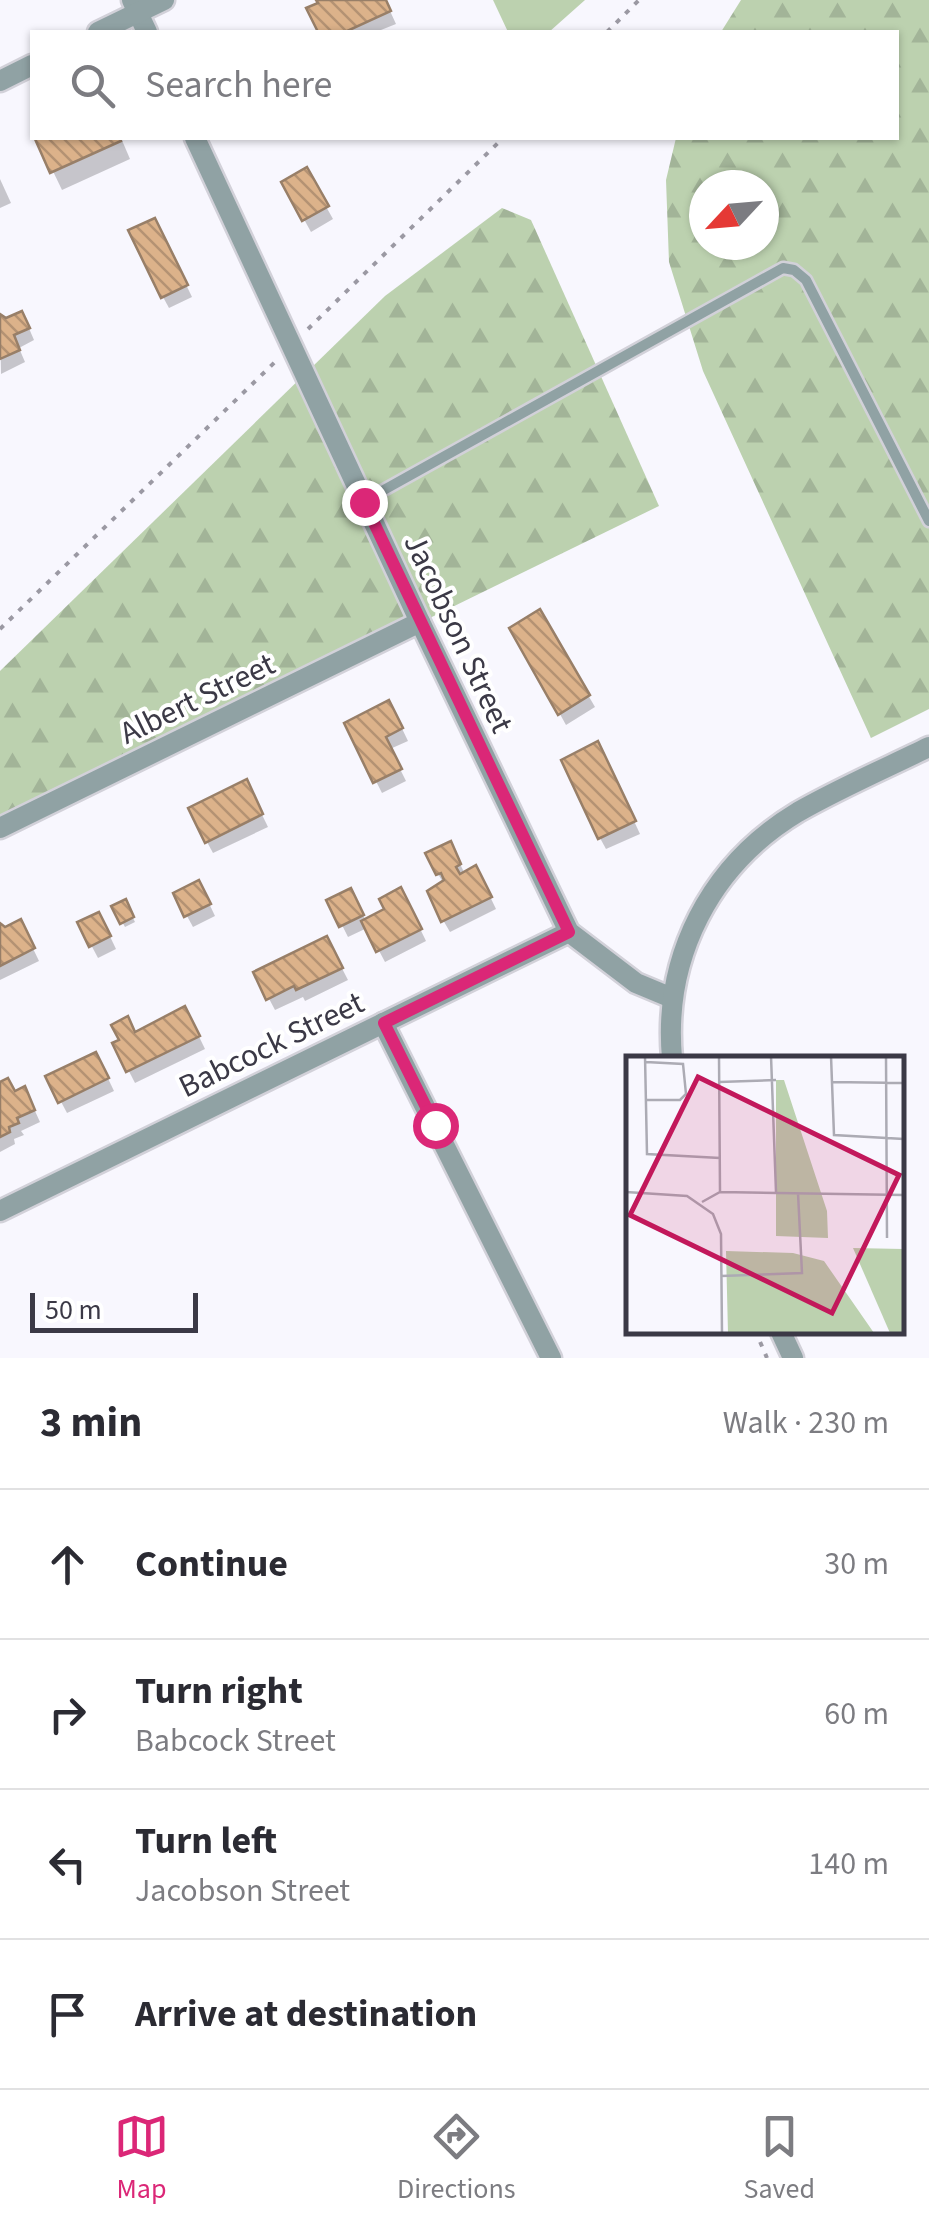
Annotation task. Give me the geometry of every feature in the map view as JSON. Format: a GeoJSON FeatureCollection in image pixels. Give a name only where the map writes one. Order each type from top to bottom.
{"type":"FeatureCollection","features":[{"type":"Feature","properties":{"kind":"street"},"geometry":{"type":"LineString","coordinates":[[103,30],[164,0]]}},
{"type":"Feature","properties":{"kind":"street"},"geometry":{"type":"LineString","coordinates":[[0,81],[30,66]]}},
{"type":"Feature","properties":{"kind":"street","name":"Jacobson Street"},"geometry":{"type":"LineString","coordinates":[[196,140],[569,932],[636,983],[672,998]]}},
{"type":"Feature","properties":{"kind":"street","name":"Albert Street"},"geometry":{"type":"LineString","coordinates":[[0,828],[420,622]]}},
{"type":"Feature","properties":{"kind":"street"},"geometry":{"type":"LineString","coordinates":[[672,1056],[676,973],[704,909],[739,860],[796,813],[929,747]]}},
{"type":"Feature","properties":{"kind":"street","name":"Babcock Street"},"geometry":{"type":"LineString","coordinates":[[0,1211],[569,932]]}},
{"type":"Feature","properties":{"kind":"street"},"geometry":{"type":"LineString","coordinates":[[384,1023],[551,1358]]}},
{"type":"Feature","properties":{"kind":"street"},"geometry":{"type":"LineString","coordinates":[[781,1333],[792,1358]]}},
{"type":"Feature","properties":{"kind":"lane"},"geometry":{"type":"LineString","coordinates":[[364,502],[783,268],[794,270],[806,280],[929,521]]}},
{"type":"Feature","properties":{"kind":"path"},"geometry":{"type":"LineString","coordinates":[[609,30],[639,0]]}},
{"type":"Feature","properties":{"kind":"path"},"geometry":{"type":"LineString","coordinates":[[0,629],[501,140]]}},
{"type":"Feature","properties":{"kind":"green space"},"geometry":{"type":"Polygon","coordinates":[[[493,0],[585,0],[551,30],[507,30],[493,0]]]}},
{"type":"Feature","properties":{"kind":"green space"},"geometry":{"type":"Polygon","coordinates":[[[741,0],[929,0],[929,709],[871,738],[703,371],[669,262],[666,180],[676,140],[899,140],[899,30],[722,30],[741,0]]]}},
{"type":"Feature","properties":{"kind":"green space"},"geometry":{"type":"Polygon","coordinates":[[[502,208],[531,220],[659,506],[0,828],[0,671],[385,296],[502,208]]]}},
{"type":"Feature","properties":{"kind":"building"},"geometry":{"type":"Polygon","coordinates":[[[316,0],[386,0],[391,11],[349,30],[317,30],[306,8],[318,3],[316,0]]]}},
{"type":"Feature","properties":{"kind":"building"},"geometry":{"type":"Polygon","coordinates":[[[35,140],[121,140],[121,141],[50,173],[35,140]]]}},
{"type":"Feature","properties":{"kind":"building"},"geometry":{"type":"Polygon","coordinates":[[[307,167],[329,206],[302,221],[281,182],[307,167]]]}},
{"type":"Feature","properties":{"kind":"building"},"geometry":{"type":"Polygon","coordinates":[[[155,218],[188,285],[161,298],[128,230],[155,218]]]}},
{"type":"Feature","properties":{"kind":"building"},"geometry":{"type":"Polygon","coordinates":[[[22,311],[30,328],[14,335],[20,350],[0,359],[0,314],[6,318],[22,311]]]}},
{"type":"Feature","properties":{"kind":"building"},"geometry":{"type":"Polygon","coordinates":[[[540,609],[590,695],[558,715],[509,628],[540,609]]]}},
{"type":"Feature","properties":{"kind":"building"},"geometry":{"type":"Polygon","coordinates":[[[389,700],[403,728],[386,737],[402,769],[373,783],[344,723],[389,700]]]}},
{"type":"Feature","properties":{"kind":"building"},"geometry":{"type":"Polygon","coordinates":[[[598,741],[636,821],[598,839],[561,760],[598,741]]]}},
{"type":"Feature","properties":{"kind":"building"},"geometry":{"type":"Polygon","coordinates":[[[247,779],[263,814],[205,843],[188,808],[247,779]]]}},
{"type":"Feature","properties":{"kind":"building"},"geometry":{"type":"Polygon","coordinates":[[[451,841],[461,864],[456,867],[460,874],[476,865],[492,897],[441,922],[427,891],[444,880],[441,873],[436,875],[425,853],[451,841]]]}},
{"type":"Feature","properties":{"kind":"building"},"geometry":{"type":"Polygon","coordinates":[[[199,880],[211,904],[184,917],[173,893],[199,880]]]}},
{"type":"Feature","properties":{"kind":"building"},"geometry":{"type":"Polygon","coordinates":[[[401,887],[422,929],[376,952],[361,921],[384,909],[379,899],[401,887]]]}},
{"type":"Feature","properties":{"kind":"building"},"geometry":{"type":"Polygon","coordinates":[[[351,888],[364,915],[339,927],[326,900],[351,888]]]}},
{"type":"Feature","properties":{"kind":"building"},"geometry":{"type":"Polygon","coordinates":[[[126,899],[134,917],[120,924],[111,906],[126,899]]]}},
{"type":"Feature","properties":{"kind":"building"},"geometry":{"type":"Polygon","coordinates":[[[99,912],[111,936],[89,947],[77,922],[99,912]]]}},
{"type":"Feature","properties":{"kind":"building"},"geometry":{"type":"Polygon","coordinates":[[[21,919],[35,948],[0,966],[0,923],[5,927],[21,919]]]}},
{"type":"Feature","properties":{"kind":"building"},"geometry":{"type":"Polygon","coordinates":[[[327,936],[343,968],[266,1000],[253,972],[327,936]]]}},
{"type":"Feature","properties":{"kind":"building"},"geometry":{"type":"Polygon","coordinates":[[[185,1006],[200,1036],[126,1072],[112,1043],[119,1040],[111,1025],[128,1016],[135,1032],[185,1006]]]}},
{"type":"Feature","properties":{"kind":"building"},"geometry":{"type":"Polygon","coordinates":[[[96,1052],[109,1078],[58,1103],[45,1076],[96,1052]]]}},
{"type":"Feature","properties":{"kind":"building"},"geometry":{"type":"Polygon","coordinates":[[[8,1078],[15,1091],[25,1086],[35,1110],[17,1118],[19,1123],[0,1137],[0,1082],[8,1078]]]}},
{"type":"Feature","properties":{"kind":"route"},"geometry":{"type":"LineString","coordinates":[[364,502],[569,932],[384,1023],[435,1125]]}}]}
